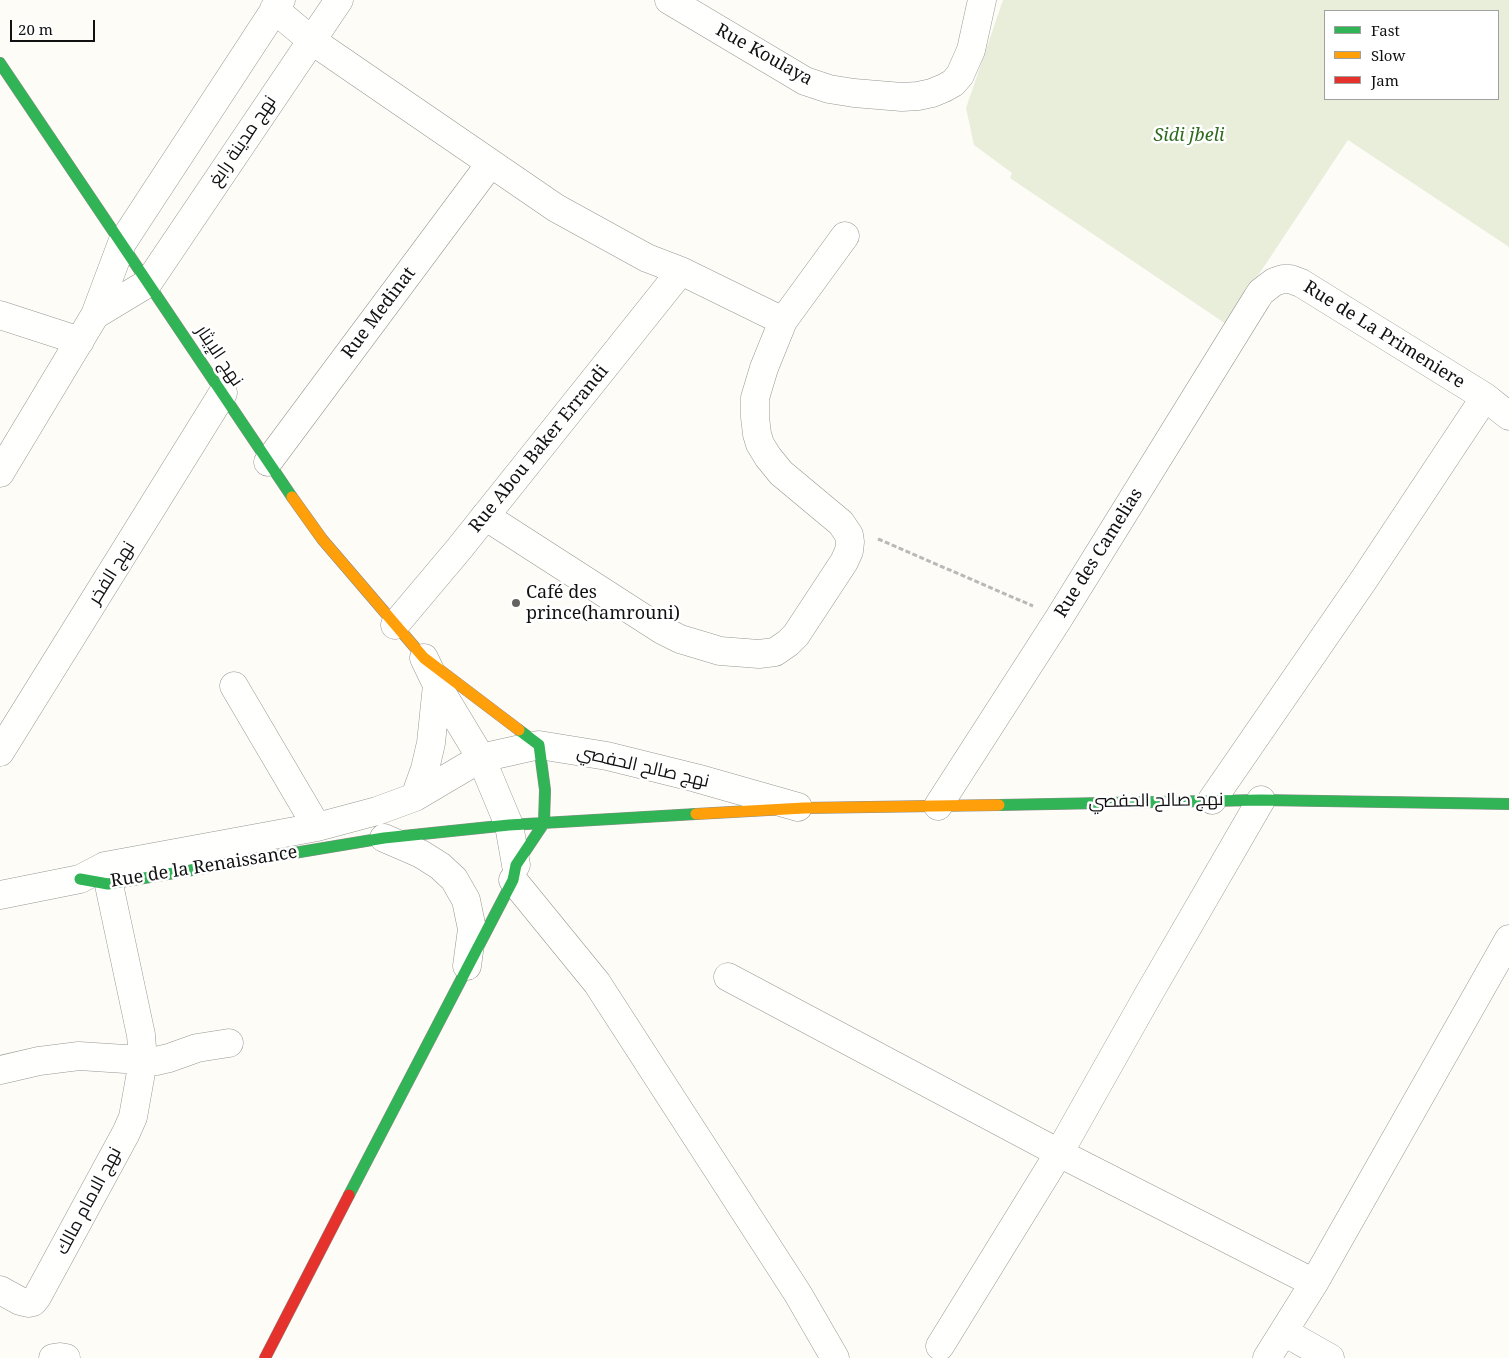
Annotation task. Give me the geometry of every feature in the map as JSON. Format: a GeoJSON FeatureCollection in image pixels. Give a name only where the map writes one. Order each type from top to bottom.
{"type":"FeatureCollection","features":[{"type":"Feature","properties":{"kind":"street","name":"نهج مدينة رابغ"},"geometry":{"type":"LineString","coordinates":[[148,283],[339,0]]}},
{"type":"Feature","properties":{"kind":"street","name":"Rue Koulaya"},"geometry":{"type":"LineString","coordinates":[[680,3],[805,81],[829,89],[902,97],[932,93],[953,83],[960,75],[971,50],[982,0]]}},
{"type":"Feature","properties":{"kind":"street"},"geometry":{"type":"LineString","coordinates":[[0,473],[96,315],[122,243],[277,5],[311,40],[556,208],[647,258],[680,271],[783,321]]}},
{"type":"Feature","properties":{"kind":"street","name":"نهج الإيثار"},"geometry":{"type":"LineString","coordinates":[[0,63],[268,462],[322,539],[424,658],[539,745]]}},
{"type":"Feature","properties":{"kind":"street","name":"Rue Medinat"},"geometry":{"type":"LineString","coordinates":[[268,462],[490,164]]}},
{"type":"Feature","properties":{"kind":"street"},"geometry":{"type":"LineString","coordinates":[[485,516],[662,630],[680,639],[720,652],[759,654],[775,652],[792,639],[844,562],[849,551],[849,534],[841,523],[781,473],[768,457],[760,444],[757,434],[755,398],[764,368],[783,321],[845,236]]}},
{"type":"Feature","properties":{"kind":"street","name":"Rue Abou Baker Errandi"},"geometry":{"type":"LineString","coordinates":[[395,625],[431,585],[680,271]]}},
{"type":"Feature","properties":{"kind":"street","name":"Rue de La Primeniere"},"geometry":{"type":"LineString","coordinates":[[1257,298],[1274,282],[1290,279],[1301,283],[1485,397],[1509,416]]}},
{"type":"Feature","properties":{"kind":"street"},"geometry":{"type":"LineString","coordinates":[[96,315],[148,283]]}},
{"type":"Feature","properties":{"kind":"street","name":"Rue des Camelias"},"geometry":{"type":"LineString","coordinates":[[938,806],[1059,618],[1257,298]]}},
{"type":"Feature","properties":{"kind":"street"},"geometry":{"type":"LineString","coordinates":[[0,315],[80,341]]}},
{"type":"Feature","properties":{"kind":"street","name":"نهج الفخر"},"geometry":{"type":"LineString","coordinates":[[0,752],[223,394]]}},
{"type":"Feature","properties":{"kind":"street"},"geometry":{"type":"LineString","coordinates":[[1212,800],[1365,578],[1485,397]]}},
{"type":"Feature","properties":{"kind":"street"},"geometry":{"type":"LineString","coordinates":[[424,658],[436,685],[481,758],[509,824],[514,873],[597,983],[798,1294],[834,1358]]}},
{"type":"Feature","properties":{"kind":"street"},"geometry":{"type":"LineString","coordinates":[[415,797],[425,769],[431,743],[436,685]]}},
{"type":"Feature","properties":{"kind":"street"},"geometry":{"type":"LineString","coordinates":[[234,686],[317,827]]}},
{"type":"Feature","properties":{"kind":"street"},"geometry":{"type":"LineString","coordinates":[[265,1358],[437,1028],[514,873],[544,823],[546,790],[539,745]]}},
{"type":"Feature","properties":{"kind":"street","name":"نهج صالح الحفصي"},"geometry":{"type":"LineString","coordinates":[[481,758],[539,745],[606,756],[696,778],[804,808]]}},
{"type":"Feature","properties":{"kind":"street","name":"Rue de la Renaissance"},"geometry":{"type":"LineString","coordinates":[[107,875],[317,827],[377,811],[415,797],[481,758]]}},
{"type":"Feature","properties":{"kind":"street","name":"نهج صالح الحفصي"},"geometry":{"type":"LineString","coordinates":[[509,824],[804,808],[1212,800],[1509,804]]}},
{"type":"Feature","properties":{"kind":"street"},"geometry":{"type":"LineString","coordinates":[[940,1346],[1059,1153],[1261,800]]}},
{"type":"Feature","properties":{"kind":"street","name":"Rue de la Renaissance"},"geometry":{"type":"LineString","coordinates":[[0,895],[107,875],[384,838],[509,824]]}},
{"type":"Feature","properties":{"kind":"street"},"geometry":{"type":"LineString","coordinates":[[384,838],[421,854],[440,866],[454,880],[466,900],[472,929],[467,966]]}},
{"type":"Feature","properties":{"kind":"street"},"geometry":{"type":"LineString","coordinates":[[107,875],[141,1035],[143,1061]]}},
{"type":"Feature","properties":{"kind":"street"},"geometry":{"type":"LineString","coordinates":[[1267,1358],[1314,1283],[1509,939]]}},
{"type":"Feature","properties":{"kind":"street"},"geometry":{"type":"LineString","coordinates":[[728,977],[1059,1153],[1314,1283]]}},
{"type":"Feature","properties":{"kind":"street"},"geometry":{"type":"LineString","coordinates":[[0,1070],[40,1061],[79,1056],[156,1061],[197,1048],[229,1043]]}},
{"type":"Feature","properties":{"kind":"street","name":"نهج الامام مالك"},"geometry":{"type":"LineString","coordinates":[[0,1290],[20,1301],[28,1303],[33,1302],[37,1297],[130,1125],[137,1103],[143,1061]]}},
{"type":"Feature","properties":{"kind":"street"},"geometry":{"type":"LineString","coordinates":[[1284,1332],[1330,1358]]}},
{"type":"Feature","properties":{"kind":"street"},"geometry":{"type":"LineString","coordinates":[[53,1358],[66,1358]]}},
{"type":"Feature","properties":{"kind":"path"},"geometry":{"type":"LineString","coordinates":[[841,523],[1059,618]]}},
{"type":"Feature","properties":{"kind":"green space","name":"Sidi jbeli"},"geometry":{"type":"Polygon","coordinates":[[[1003,0],[1509,0],[1509,247],[1348,140],[1226,324],[1010,178],[1012,173],[974,145],[966,108],[1003,0]]]}},
{"type":"Feature","properties":{"kind":"traffic: fast"},"geometry":{"type":"LineString","coordinates":[[0,63],[292,497]]}},
{"type":"Feature","properties":{"kind":"traffic: fast"},"geometry":{"type":"LineString","coordinates":[[349,1195],[513,880],[516,865],[544,823],[545,790],[539,745],[519,730]]}},
{"type":"Feature","properties":{"kind":"traffic: fast"},"geometry":{"type":"LineString","coordinates":[[999,805],[1261,800],[1509,804]]}},
{"type":"Feature","properties":{"kind":"traffic: fast"},"geometry":{"type":"LineString","coordinates":[[80,879],[108,884],[384,838],[509,825],[696,814]]}},
{"type":"Feature","properties":{"kind":"traffic: slow"},"geometry":{"type":"LineString","coordinates":[[292,497],[322,539],[424,658],[519,730]]}},
{"type":"Feature","properties":{"kind":"traffic: slow"},"geometry":{"type":"LineString","coordinates":[[696,814],[804,808],[999,805]]}},
{"type":"Feature","properties":{"kind":"traffic: jam"},"geometry":{"type":"LineString","coordinates":[[265,1358],[349,1195]]}},
{"type":"Feature","properties":{"kind":"place","name":"Café des prince(hamrouni)"},"geometry":{"type":"Point","coordinates":[516,603]}}]}
